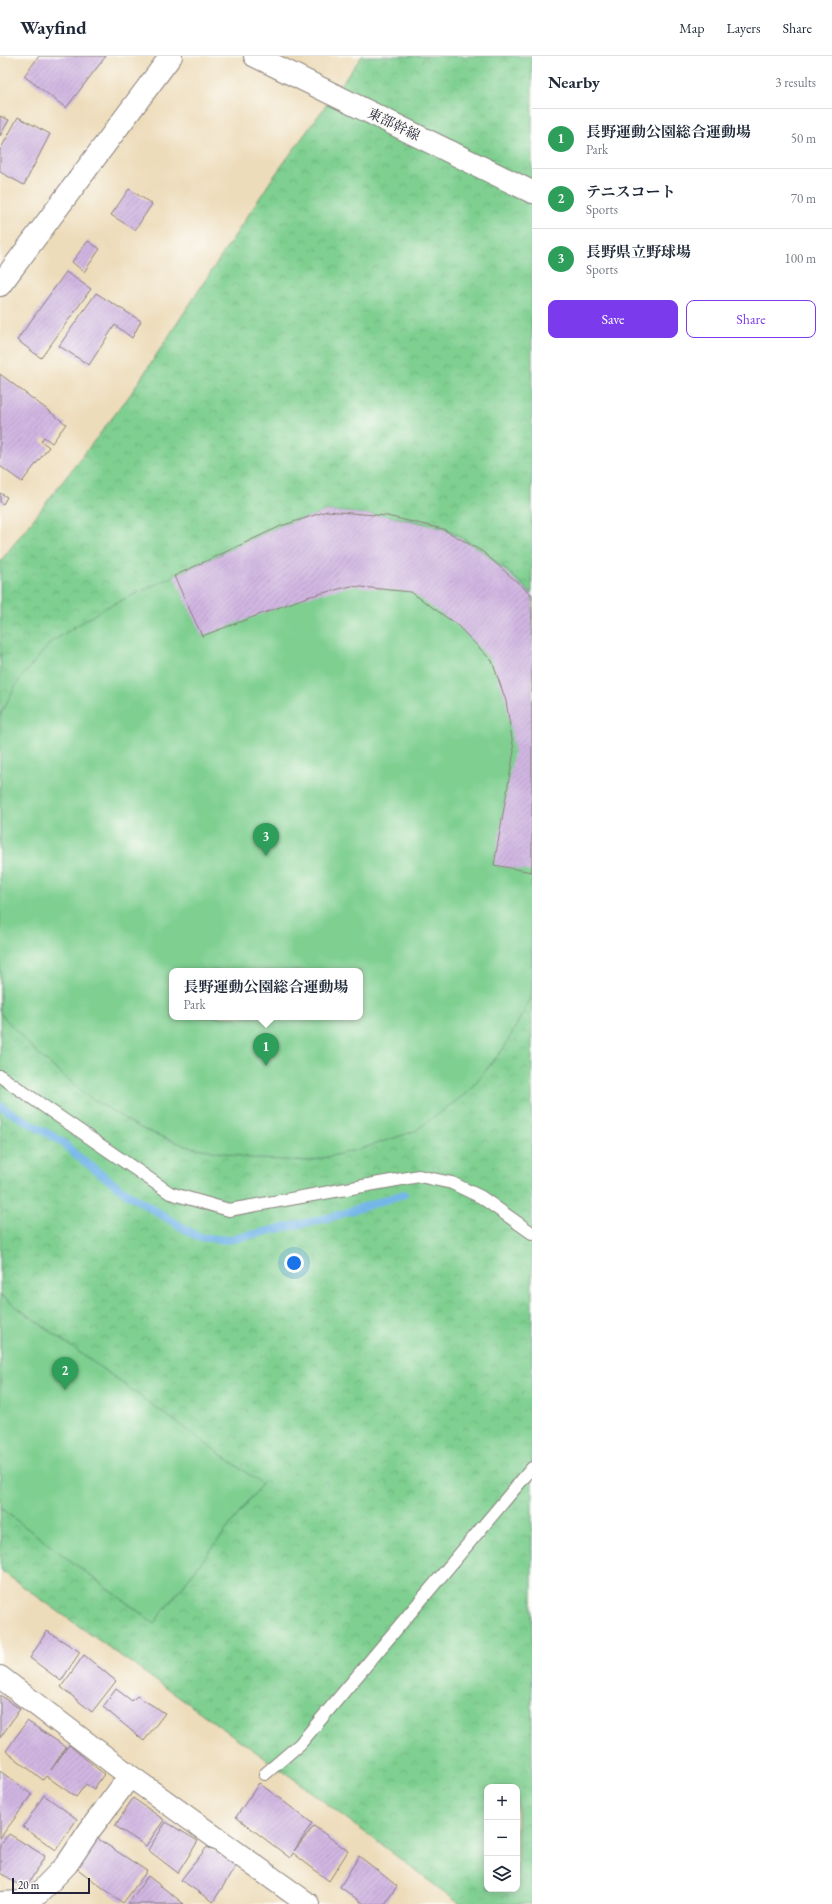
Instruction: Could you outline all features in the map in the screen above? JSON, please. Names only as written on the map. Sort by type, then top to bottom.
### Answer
[{"type":"street","points":[[0,285],[171,56]]},
{"type":"street","name":"東部幹線","points":[[255,56],[532,192]]},
{"type":"street","points":[[0,1677],[130,1776],[308,1904]]},
{"type":"street","points":[[0,1903],[20,1902],[39,1893],[67,1864],[89,1831],[130,1776]]},
{"type":"lane","points":[[0,1076],[170,1193],[229,1210],[419,1176],[452,1183],[481,1197],[532,1233]]},
{"type":"lane","points":[[265,1774],[300,1744],[532,1468]]},
{"type":"green space","points":[[362,56],[532,56],[532,1904],[460,1904],[294,1779],[0,1570],[0,562],[130,395],[272,179]]},
{"type":"green space","points":[[327,511],[384,516],[428,524],[452,532],[477,547],[490,557],[514,577],[532,595],[532,996],[504,1048],[468,1092],[415,1131],[361,1149],[310,1161],[257,1159],[186,1146],[140,1128],[89,1097],[39,1055],[0,1013],[0,716],[17,683],[51,642],[105,608],[281,526]]},
{"type":"green space","points":[[0,1295],[262,1484],[154,1623],[0,1508]]},
{"type":"building","points":[[39,56],[106,56],[66,108],[24,76]]},
{"type":"building","points":[[0,116],[9,120],[0,136]]},
{"type":"building","points":[[18,117],[50,134],[24,185],[0,172],[0,150]]},
{"type":"building","points":[[129,189],[152,204],[135,230],[111,215]]},
{"type":"building","points":[[88,241],[100,249],[84,272],[72,262]]},
{"type":"building","points":[[66,272],[91,289],[41,358],[17,340]]},
{"type":"building","points":[[96,293],[141,321],[132,338],[115,325],[89,365],[59,346]]},
{"type":"building","points":[[0,374],[66,424],[52,443],[44,437],[41,441],[49,447],[22,482],[0,466]]},
{"type":"building","points":[[0,493],[7,497],[3,504],[0,502]]},
{"type":"building","points":[[327,511],[387,516],[443,529],[483,552],[532,595],[532,872],[494,865],[514,751],[506,701],[492,661],[457,625],[411,592],[351,586],[307,597],[202,636],[174,576],[281,526]]},
{"type":"building","points":[[47,1631],[80,1652],[61,1681],[30,1658]]},
{"type":"building","points":[[84,1655],[116,1681],[92,1712],[61,1687]]},
{"type":"building","points":[[116,1689],[132,1701],[137,1696],[165,1713],[144,1741],[103,1707]]},
{"type":"building","points":[[0,1695],[20,1709],[0,1738]]},
{"type":"building","points":[[27,1721],[66,1747],[51,1770],[69,1745],[104,1774],[94,1789],[86,1784],[76,1797],[46,1776],[43,1780],[6,1751]]},
{"type":"building","points":[[0,1771],[32,1795],[0,1838]]},
{"type":"building","points":[[259,1783],[312,1823],[294,1851],[314,1826],[348,1851],[329,1881],[293,1853],[290,1858],[236,1817]]},
{"type":"building","points":[[44,1795],[77,1819],[56,1850],[23,1827]]},
{"type":"building","points":[[133,1798],[164,1820],[146,1846],[115,1826]]},
{"type":"building","points":[[166,1822],[198,1841],[178,1873],[148,1850]]},
{"type":"building","points":[[9,1834],[45,1856],[25,1889],[0,1873],[0,1845]]},
{"type":"building","points":[[95,1837],[147,1871],[123,1903],[75,1867]]},
{"type":"building","points":[[207,1847],[238,1863],[213,1902],[181,1880]]},
{"type":"building","points":[[359,1856],[397,1886],[385,1904],[364,1904],[340,1887]]},
{"type":"building","points":[[148,1876],[184,1904],[128,1904]]},
{"type":"waterway","points":[[0,1106],[61,1141],[76,1155],[125,1192],[198,1237],[228,1240],[332,1217],[404,1194]]},
{"type":"place","name":"長野県立野球場","points":[[266,856]]},
{"type":"place","name":"長野運動公園総合運動場","points":[[266,1066]]},
{"type":"place","name":"テニスコート","points":[[65,1390]]}]
